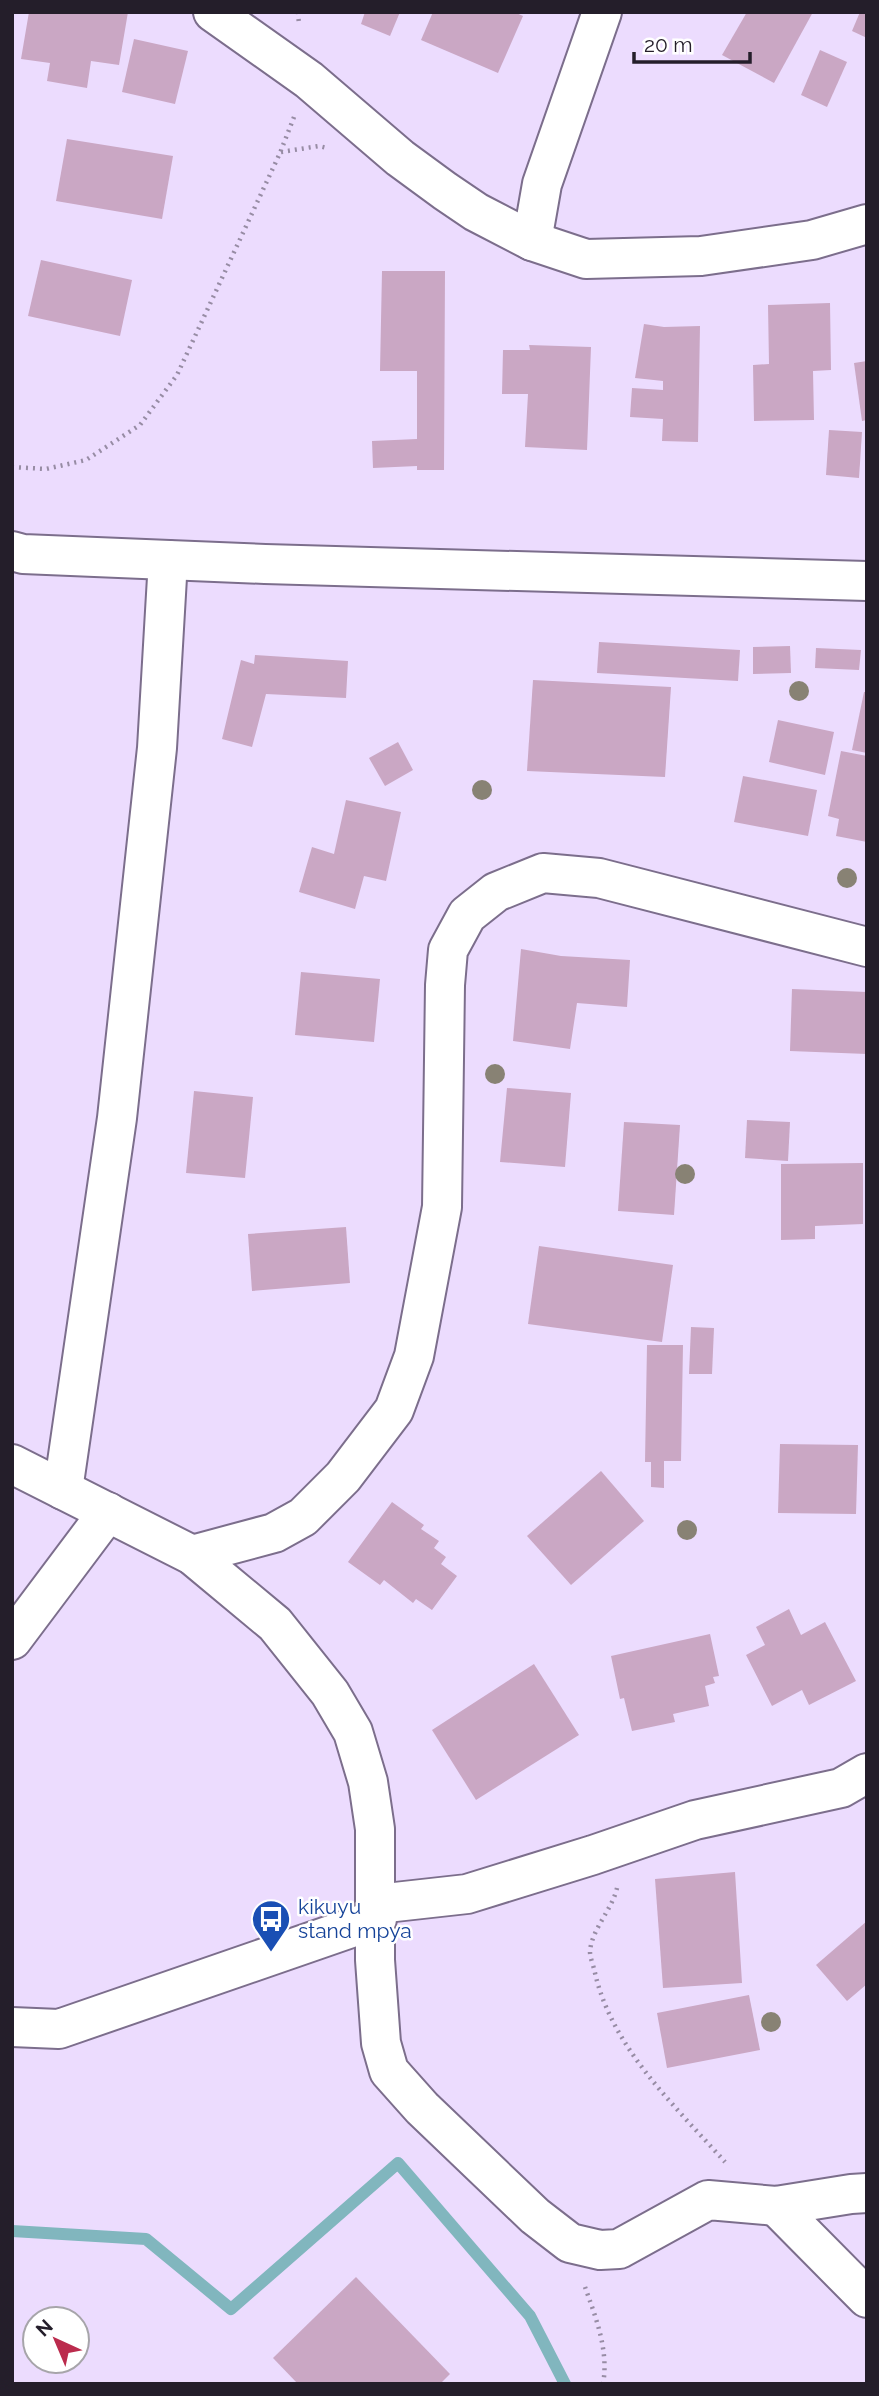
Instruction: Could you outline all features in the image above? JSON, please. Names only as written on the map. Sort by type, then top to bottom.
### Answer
[{"type":"street","points":[[213,12],[309,80],[400,158],[445,191],[477,212],[532,241],[586,259],[701,256],[812,240],[867,224]]},
{"type":"street","points":[[532,241],[542,184],[602,12]]},
{"type":"street","points":[[12,551],[23,554],[168,560],[867,581]]},
{"type":"street","points":[[63,1490],[118,1104],[157,748],[168,560]]},
{"type":"street","points":[[192,1555],[274,1533],[303,1517],[343,1478],[394,1410],[414,1356],[442,1207],[448,950],[467,915],[496,892],[543,873],[599,878],[867,947]]},
{"type":"street","points":[[12,1464],[192,1555],[275,1624],[330,1693],[353,1732],[368,1782],[375,1829],[375,1960],[381,2043],[389,2071],[422,2108],[516,2198],[570,2243],[600,2250],[619,2249],[708,2200],[776,2206],[867,2193]]},
{"type":"street","points":[[12,1640],[108,1513]]},
{"type":"street","points":[[12,2026],[58,2029],[377,1912],[467,1894],[695,1820],[841,1788],[867,1773]]},
{"type":"street","points":[[776,2206],[867,2298]]},
{"type":"path","points":[[12,467],[46,469],[86,460],[140,425],[177,375],[280,153],[309,80]]},
{"type":"path","points":[[626,1844],[614,1902],[600,1922],[590,1952],[598,1988],[615,2027],[641,2064],[729,2166]]},
{"type":"path","points":[[570,2243],[603,2346],[606,2367],[603,2384]]},
{"type":"building","points":[[29,12],[128,12],[119,65],[91,61],[87,88],[47,81],[50,63],[21,59]]},
{"type":"building","points":[[365,12],[400,12],[390,36],[361,24]]},
{"type":"building","points":[[433,12],[514,12],[523,16],[498,73],[421,40]]},
{"type":"building","points":[[747,12],[813,12],[774,83],[722,55]]},
{"type":"building","points":[[860,12],[867,12],[867,38],[852,31]]},
{"type":"building","points":[[134,39],[188,51],[175,104],[122,92]]},
{"type":"building","points":[[820,50],[847,62],[827,107],[801,95]]},
{"type":"building","points":[[67,139],[173,156],[162,219],[56,201]]},
{"type":"building","points":[[41,260],[132,280],[120,336],[28,316]]},
{"type":"building","points":[[382,271],[445,271],[444,470],[417,470],[417,466],[373,468],[372,441],[417,439],[417,371],[380,371]]},
{"type":"building","points":[[830,303],[831,370],[813,371],[814,420],[754,421],[753,365],[769,364],[768,305]]},
{"type":"building","points":[[644,324],[664,327],[700,326],[698,442],[662,441],[663,419],[630,417],[632,388],[663,390],[663,381],[635,378]]},
{"type":"building","points":[[529,345],[591,347],[587,450],[525,447],[528,394],[502,394],[503,350],[530,350]]},
{"type":"building","points":[[867,361],[867,420],[862,421],[854,363]]},
{"type":"building","points":[[829,430],[862,432],[859,478],[826,475]]},
{"type":"building","points":[[599,642],[740,650],[738,681],[597,673]]},
{"type":"building","points":[[790,646],[791,673],[753,674],[753,647]]},
{"type":"building","points":[[816,648],[861,650],[859,670],[815,668]]},
{"type":"building","points":[[255,655],[348,661],[346,698],[266,694],[252,747],[222,739],[241,660],[254,664]]},
{"type":"building","points":[[533,680],[671,687],[665,777],[527,771]]},
{"type":"building","points":[[864,692],[867,692],[867,753],[852,750]]},
{"type":"building","points":[[778,720],[834,732],[825,775],[769,762]]},
{"type":"building","points":[[398,742],[413,770],[385,786],[369,758]]},
{"type":"building","points":[[841,751],[867,756],[867,842],[836,836],[839,819],[828,816]]},
{"type":"building","points":[[743,776],[817,790],[808,836],[734,822]]},
{"type":"building","points":[[346,800],[401,812],[386,881],[364,876],[355,909],[299,892],[312,847],[334,854]]},
{"type":"building","points":[[521,949],[561,956],[630,960],[627,1007],[577,1003],[570,1049],[513,1041]]},
{"type":"building","points":[[301,972],[380,979],[374,1042],[295,1035]]},
{"type":"building","points":[[792,989],[867,992],[867,1054],[790,1051]]},
{"type":"building","points":[[507,1088],[571,1093],[565,1167],[500,1162]]},
{"type":"building","points":[[194,1091],[253,1097],[245,1178],[186,1173]]},
{"type":"building","points":[[747,1120],[790,1122],[788,1161],[745,1158]]},
{"type":"building","points":[[624,1122],[680,1125],[674,1215],[618,1211]]},
{"type":"building","points":[[863,1163],[863,1224],[815,1226],[815,1239],[781,1240],[781,1164]]},
{"type":"building","points":[[346,1227],[350,1283],[252,1291],[248,1234]]},
{"type":"building","points":[[539,1246],[673,1265],[662,1342],[528,1324]]},
{"type":"building","points":[[691,1327],[714,1328],[712,1374],[689,1374]]},
{"type":"building","points":[[647,1345],[683,1345],[681,1461],[664,1461],[664,1488],[651,1487],[651,1462],[645,1462]]},
{"type":"building","points":[[780,1444],[858,1445],[856,1514],[778,1513]]},
{"type":"building","points":[[601,1471],[644,1521],[571,1585],[527,1536]]},
{"type":"building","points":[[392,1502],[424,1525],[421,1529],[439,1541],[434,1548],[446,1557],[441,1564],[457,1576],[432,1610],[416,1599],[413,1603],[384,1580],[380,1585],[348,1562]]},
{"type":"building","points":[[789,1609],[801,1635],[825,1622],[856,1681],[809,1705],[802,1690],[772,1706],[746,1655],[765,1645],[756,1627]]},
{"type":"building","points":[[710,1634],[719,1676],[713,1677],[715,1683],[705,1686],[709,1706],[673,1714],[675,1722],[632,1731],[624,1698],[620,1699],[611,1656]]},
{"type":"building","points":[[534,1664],[579,1735],[476,1800],[432,1730]]},
{"type":"building","points":[[735,1872],[742,1983],[663,1988],[655,1879]]},
{"type":"building","points":[[867,1921],[867,1984],[847,2001],[816,1965]]},
{"type":"building","points":[[749,1995],[760,2050],[667,2068],[657,2013]]},
{"type":"building","points":[[356,2277],[450,2374],[440,2384],[298,2384],[273,2358]]},
{"type":"waterway","points":[[12,2231],[146,2239],[231,2309],[398,2163],[530,2316],[565,2384]]},
{"type":"place","name":"kikuyu stand mpya","points":[[271,1953]]}]
